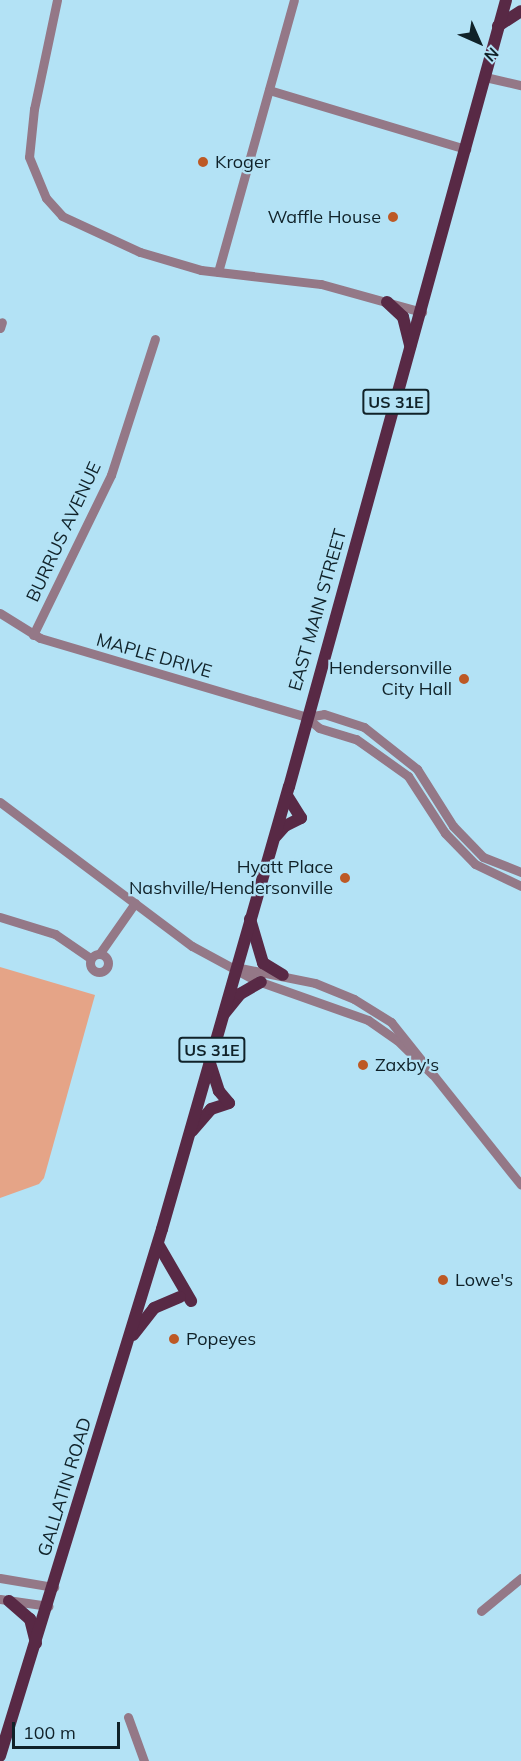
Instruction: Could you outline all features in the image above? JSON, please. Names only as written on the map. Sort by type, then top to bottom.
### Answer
[{"type":"main road","name":"EAST MAIN STREET","points":[[162,1229],[422,312],[506,0]]},
{"type":"main road","points":[[498,26],[521,11]]},
{"type":"main road","points":[[387,302],[403,317],[411,351]]},
{"type":"main road","points":[[273,841],[285,826],[301,818],[286,796]]},
{"type":"main road","points":[[250,917],[262,963],[283,975]]},
{"type":"main road","points":[[221,1018],[240,994],[261,982]]},
{"type":"main road","points":[[189,1134],[211,1109],[229,1103],[219,1090],[209,1060]]},
{"type":"main road","name":"GALLATIN ROAD","points":[[0,1756],[54,1587],[162,1229]]},
{"type":"main road","points":[[129,1340],[154,1308],[185,1299],[158,1244]]},
{"type":"main road","points":[[4,1600],[30,1619],[36,1643]]},
{"type":"street","points":[[57,0],[29,139],[34,177],[46,198],[62,216],[81,228],[140,252],[218,272],[321,284],[422,312]]},
{"type":"street","points":[[218,272],[294,0]]},
{"type":"street","points":[[485,77],[521,85]]},
{"type":"street","points":[[269,90],[466,149]]},
{"type":"street","name":"BURRUS AVENUE","points":[[33,635],[111,475],[155,339]]},
{"type":"street","name":"MAPLE DRIVE","points":[[0,613],[33,635],[306,717]]},
{"type":"street","points":[[306,717],[324,714],[364,727],[417,769],[453,826],[483,857],[521,872]]},
{"type":"street","points":[[306,717],[319,728],[356,739],[408,776],[445,833],[475,864],[521,886]]},
{"type":"street","points":[[408,776],[417,769]]},
{"type":"street","points":[[0,802],[192,946],[261,982],[368,1020],[397,1040],[432,1074],[521,1185]]},
{"type":"street","points":[[445,833],[453,826]]},
{"type":"street","points":[[90,958],[100,954],[135,903]]},
{"type":"street","points":[[0,917],[55,934],[90,958]]},
{"type":"street","points":[[90,958],[91,969],[102,972],[108,962],[100,954]]},
{"type":"street","points":[[235,967],[283,975],[354,999],[392,1022],[421,1055],[432,1074]]},
{"type":"street","points":[[0,1578],[54,1587]]},
{"type":"street","points":[[481,1611],[520,1582]]},
{"type":"street","points":[[4,1600],[48,1606]]},
{"type":"street","points":[[128,1717],[144,1761]]},
{"type":"shaded area","points":[[0,967],[95,995],[44,1178],[39,1184],[0,1198]]},
{"type":"place","name":"Kroger","points":[[203,162]]},
{"type":"place","name":"Waffle House","points":[[393,217]]},
{"type":"place","name":"Hendersonville City Hall","points":[[464,679]]},
{"type":"place","name":"Hyatt Place Nashville/Hendersonville","points":[[345,878]]},
{"type":"place","name":"Zaxby's","points":[[363,1065]]},
{"type":"place","name":"Lowe's","points":[[443,1280]]},
{"type":"place","name":"Popeyes","points":[[174,1339]]}]
